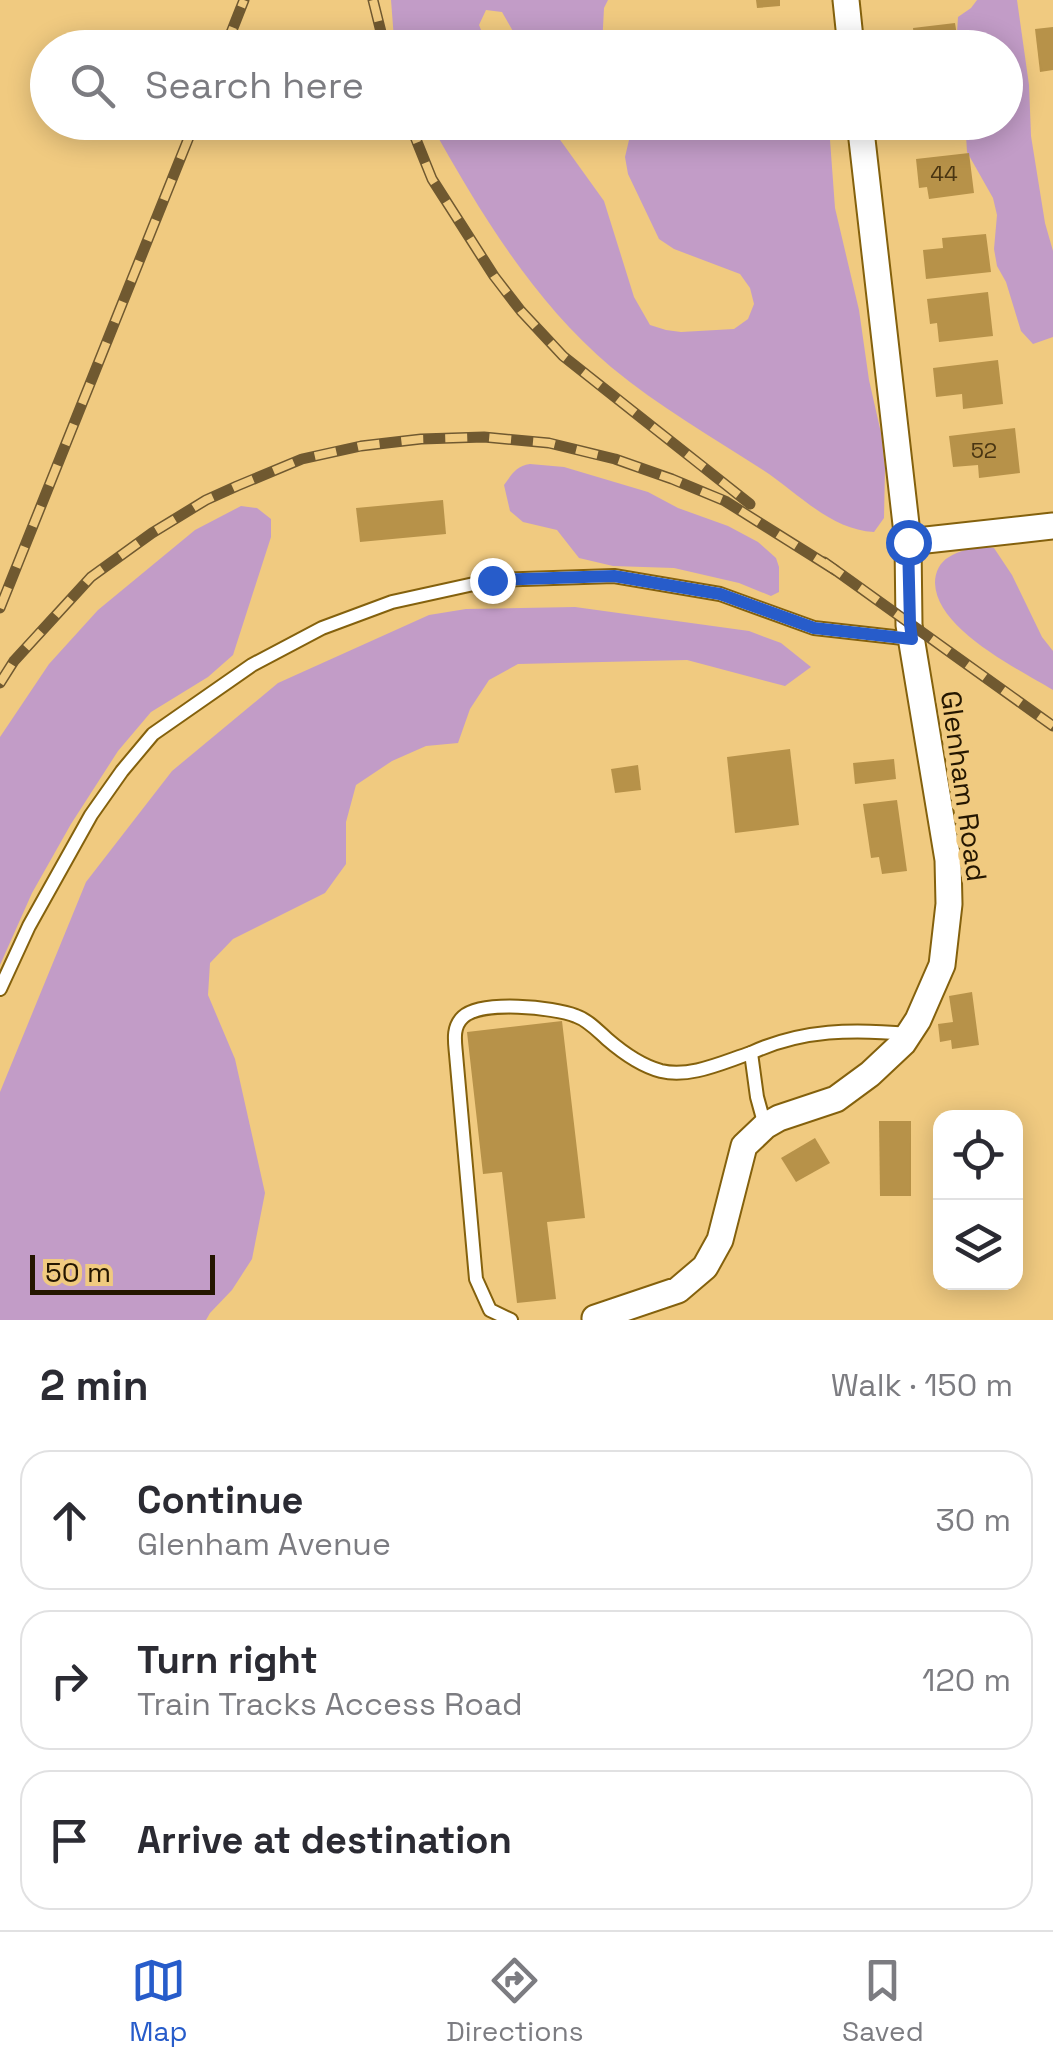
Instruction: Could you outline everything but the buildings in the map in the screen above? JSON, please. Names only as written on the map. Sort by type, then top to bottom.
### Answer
[{"type":"street","points":[[846,0],[849,30]]},
{"type":"street","points":[[862,140],[908,542],[1053,526]]},
{"type":"street","name":"Glenham Road","points":[[765,1126],[836,1099],[870,1074],[903,1043],[918,1020],[942,965],[950,904],[948,860],[911,632],[908,542]]},
{"type":"street","points":[[593,1319],[678,1290],[705,1267],[720,1240],[744,1146],[765,1126]]},
{"type":"lane","points":[[0,989],[29,926],[91,815],[154,734],[252,664],[322,628],[392,602],[492,580],[614,576],[720,594],[814,628],[911,632]]},
{"type":"lane","points":[[511,1320],[490,1310],[476,1279],[456,1054],[455,1028],[463,1017],[482,1008],[535,1008],[578,1016],[611,1043],[660,1070],[696,1071],[770,1044],[820,1032],[908,1034]]},
{"type":"lane","points":[[751,1053],[765,1126]]},
{"type":"shaded area","points":[[391,0],[608,0],[603,30],[512,30],[502,12],[486,10],[479,25],[481,30],[393,30]]},
{"type":"shaded area","points":[[977,0],[1017,0],[1021,30],[957,30],[958,17]]},
{"type":"shaded area","points":[[1023,42],[1031,136],[1053,251],[1053,337],[1033,344],[1021,331],[997,266],[993,198],[967,152],[966,140],[1023,140]]},
{"type":"shaded area","points":[[440,140],[560,140],[604,201],[634,297],[650,325],[681,332],[734,329],[748,319],[754,304],[750,288],[740,274],[674,249],[659,239],[628,174],[625,157],[629,140],[830,140],[835,208],[859,310],[885,468],[884,518],[874,532],[829,518],[611,367],[532,284]]},
{"type":"shaded area","points":[[530,464],[564,467],[648,492],[728,526],[758,542],[776,558],[779,592],[771,596],[739,583],[674,568],[613,566],[579,558],[557,530],[523,522],[510,511],[504,485],[518,469]]},
{"type":"shaded area","points":[[241,506],[257,508],[271,519],[271,537],[233,655],[208,677],[151,712],[118,751],[32,893],[0,965],[0,737],[49,664],[98,610],[195,530]]},
{"type":"shaded area","points":[[979,546],[994,548],[1053,651],[1053,690],[981,646],[949,616],[939,600],[935,583],[941,565],[956,553]]},
{"type":"shaded area","points":[[575,607],[749,631],[781,643],[811,667],[785,686],[687,660],[518,664],[489,680],[470,709],[458,743],[426,746],[392,761],[356,785],[346,822],[346,864],[325,893],[233,939],[210,963],[208,995],[235,1059],[265,1193],[252,1259],[232,1290],[206,1320],[0,1320],[0,1092],[86,882],[172,771],[278,683],[429,615],[466,609]]},
{"type":"railway","points":[[232,30],[244,0]]},
{"type":"railway","points":[[373,0],[380,30]]},
{"type":"railway","points":[[0,608],[188,140]]},
{"type":"railway","points":[[416,140],[432,179],[521,311],[563,356],[750,504]]},
{"type":"railway","points":[[0,683],[14,661],[91,577],[152,533],[237,486],[302,459],[361,446],[484,437],[549,443],[615,459],[725,501],[835,570]]},
{"type":"railway","points":[[824,562],[1053,726]]},
{"type":"route","points":[[492,580],[614,576],[720,594],[814,628],[912,639],[908,542]]}]
